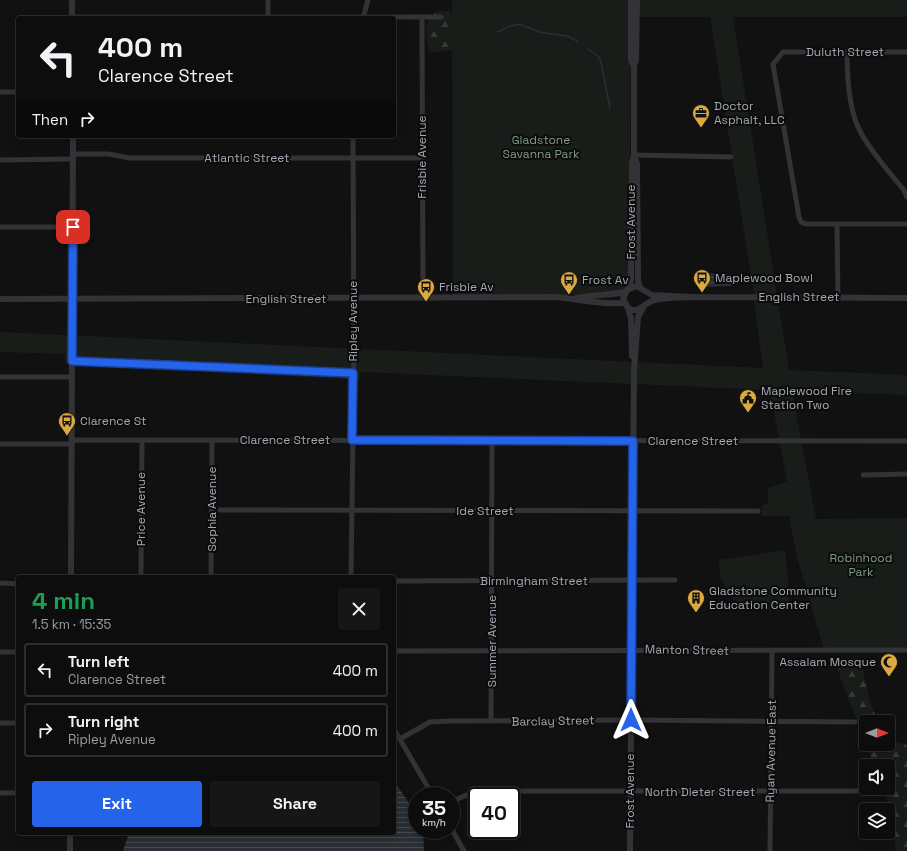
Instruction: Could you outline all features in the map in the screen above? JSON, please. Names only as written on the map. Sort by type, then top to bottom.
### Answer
[{"type":"street","points":[[72,0],[72,16]]},
{"type":"street","points":[[268,0],[268,16]]},
{"type":"street","points":[[364,16],[368,0]]},
{"type":"street","name":"Frost Avenue","points":[[631,0],[631,60],[634,66]]},
{"type":"street","name":"Frost Avenue","points":[[627,290],[631,279],[632,164],[634,155],[634,66],[636,60],[637,0]]},
{"type":"street","points":[[396,17],[441,17]]},
{"type":"street","name":"Frisbie Avenue","points":[[422,17],[423,297]]},
{"type":"street","name":"Duluth Street","points":[[837,224],[806,224],[801,222],[798,217],[773,64],[783,52],[907,52]]},
{"type":"street","points":[[847,52],[848,80],[858,127],[867,142],[904,190],[907,197]]},
{"type":"street","points":[[0,92],[16,92]]},
{"type":"street","points":[[72,575],[73,138]]},
{"type":"street","name":"Ripley Avenue","points":[[351,575],[353,138]]},
{"type":"street","name":"Atlantic Street","points":[[0,160],[108,154],[130,158],[422,158]]},
{"type":"street","points":[[634,155],[731,157]]},
{"type":"street","name":"Frost Avenue","points":[[634,155],[637,164],[638,280],[642,289]]},
{"type":"street","points":[[838,298],[837,224],[907,224]]},
{"type":"street","points":[[0,227],[73,227]]},
{"type":"street","points":[[642,289],[647,298],[644,306],[635,310],[626,306],[623,295],[627,290],[642,289]]},
{"type":"street","name":"English Street","points":[[642,289],[652,295],[691,298]]},
{"type":"street","name":"English Street","points":[[0,299],[353,299],[423,297],[573,298],[584,295],[615,295],[627,290]]},
{"type":"street","name":"English Street","points":[[573,298],[584,302],[626,306]]},
{"type":"street","name":"English Street","points":[[644,306],[654,300],[691,298],[907,298]]},
{"type":"street","name":"Frost Avenue","points":[[626,306],[631,318],[634,371]]},
{"type":"street","name":"Frost Avenue","points":[[630,851],[634,371],[638,317],[644,306]]},
{"type":"street","points":[[72,361],[353,373]]},
{"type":"street","points":[[0,377],[72,377]]},
{"type":"street","name":"Clarence Street","points":[[0,444],[142,440],[907,442]]},
{"type":"street","name":"Price Avenue","points":[[141,575],[142,440]]},
{"type":"street","name":"Sophia Avenue","points":[[211,575],[212,440]]},
{"type":"street","name":"Summer Avenue","points":[[491,721],[492,441]]},
{"type":"street","points":[[863,474],[907,474]]},
{"type":"street","name":"Ide Street","points":[[212,510],[352,512],[758,511]]},
{"type":"street","name":"Birmingham Street","points":[[396,581],[675,580]]},
{"type":"street","points":[[0,583],[16,584]]},
{"type":"street","name":"Manton Street","points":[[396,651],[631,649],[772,651],[907,650]]},
{"type":"street","name":"Ryan Avenue East","points":[[770,851],[772,651]]},
{"type":"street","points":[[0,652],[16,652]]},
{"type":"street","name":"Barclay Street","points":[[400,739],[430,722],[631,720],[855,722]]},
{"type":"street","points":[[0,723],[16,723]]},
{"type":"street","points":[[396,732],[428,787]]},
{"type":"street","name":"North Dieter Street","points":[[460,798],[470,793],[491,791],[859,791]]},
{"type":"street","points":[[0,793],[16,792]]},
{"type":"street","points":[[70,835],[70,851]]},
{"type":"street","points":[[457,839],[464,851]]},
{"type":"green space","name":"Gladstone Savanna Park","points":[[452,0],[631,0],[629,294],[453,296]]},
{"type":"green space","points":[[639,0],[907,0],[907,17],[733,17],[777,295],[754,295],[710,17],[639,17]]},
{"type":"green space","points":[[437,11],[449,11],[456,18],[459,50],[430,52],[426,30],[429,20]]},
{"type":"green space","name":"Robinhood Park","points":[[754,301],[778,301],[789,370],[907,375],[907,395],[792,391],[816,519],[907,518],[907,650],[824,650],[798,561],[789,516],[761,516],[762,505],[768,504],[768,488],[787,482],[770,390],[361,372],[360,380],[65,364],[65,354],[0,352],[0,332],[763,368]]},
{"type":"green space","points":[[785,550],[791,611],[747,610],[733,599],[720,578],[719,560]]},
{"type":"green space","points":[[860,658],[871,705],[876,715],[859,715],[859,726],[834,660]]},
{"type":"green space","points":[[895,741],[907,745],[907,851],[896,851],[894,839],[895,803],[889,803],[885,795],[895,795],[895,759],[871,759],[868,751],[895,751]]},
{"type":"shaded area","points":[[705,273],[732,274],[732,286],[705,287]]},
{"type":"shaded area","points":[[396,784],[408,802],[408,839],[423,839],[424,851],[123,851],[128,835],[396,835]]},
{"type":"waterway","points":[[497,32],[510,26],[520,24],[539,32],[567,36],[577,41]]},
{"type":"waterway","points":[[588,49],[599,57],[601,62],[610,108]]},
{"type":"place","name":"Doctor Asphalt, LLC","points":[[701,128]]},
{"type":"place","name":"Maplewood Bowl","points":[[702,293]]},
{"type":"place","name":"Frost Av","points":[[569,295]]},
{"type":"place","name":"Frisbie Av","points":[[426,302]]},
{"type":"place","name":"Maplewood Fire Station Two","points":[[748,413]]},
{"type":"place","name":"Clarence St","points":[[67,436]]},
{"type":"place","name":"Gladstone Community Education Center","points":[[696,613]]},
{"type":"place","name":"Assalam Mosque","points":[[889,677]]},
{"type":"route","points":[[73,227],[72,361],[353,373],[352,440],[633,441],[631,720]]}]
